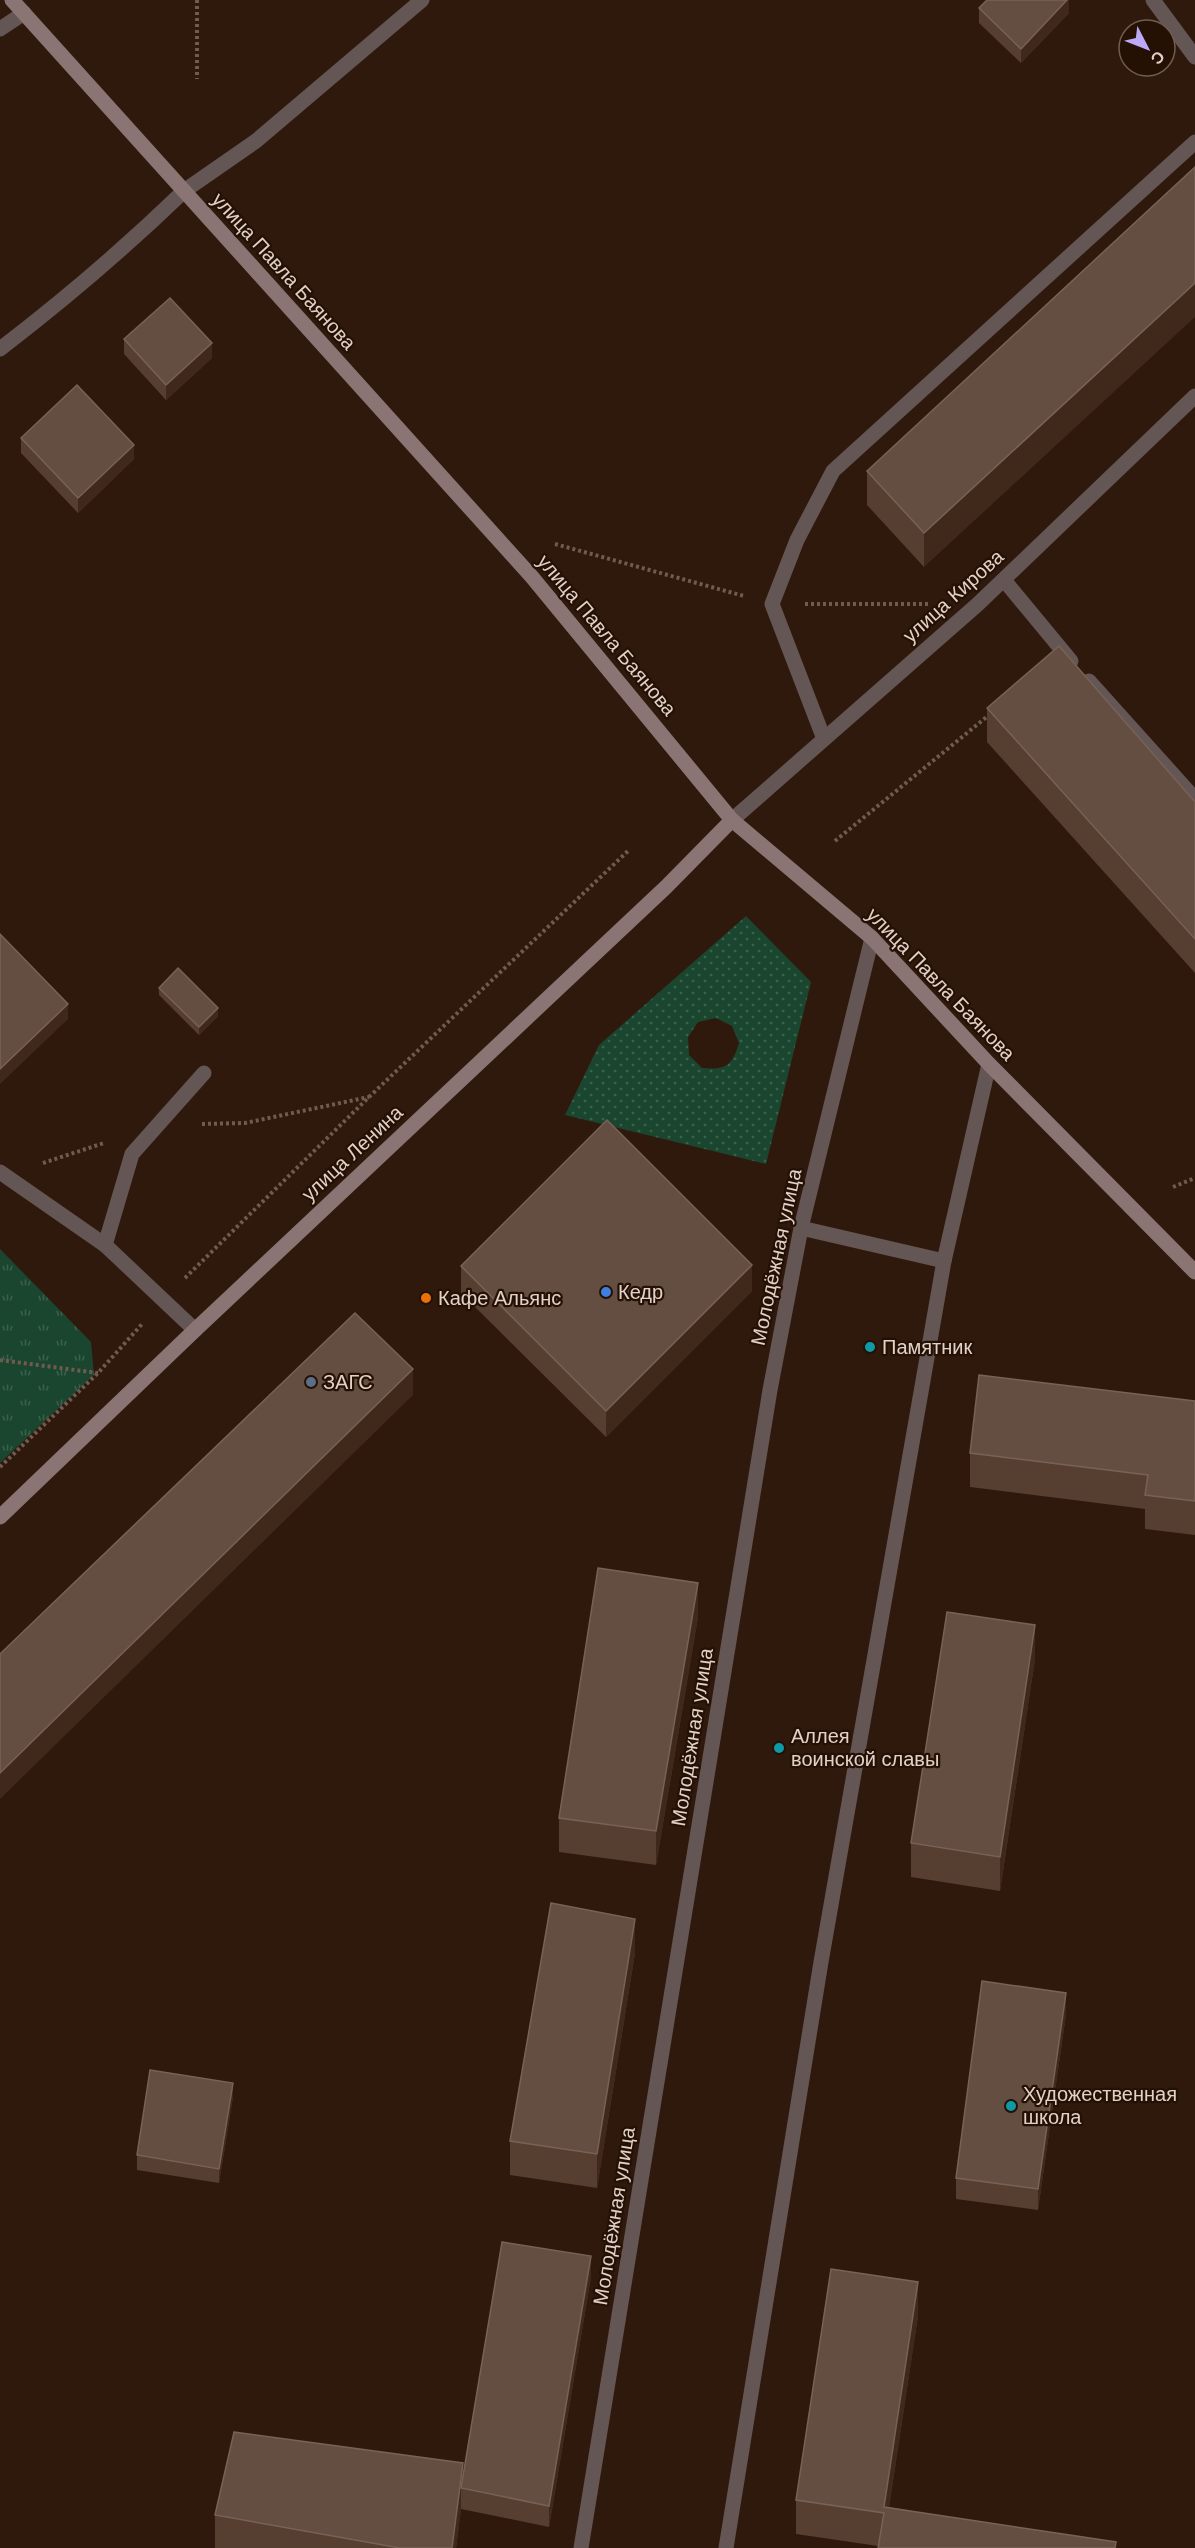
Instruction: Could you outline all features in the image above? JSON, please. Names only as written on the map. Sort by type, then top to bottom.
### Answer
[{"type":"main road","name":"улица Павла Баянова","points":[[12,0],[532,577],[732,820],[872,938],[988,1064],[1195,1272]]},
{"type":"main road","name":"улица Ленина","points":[[0,1517],[648,903],[732,820]]},
{"type":"street","points":[[0,349],[38,320],[184,191],[256,141],[422,0]]},
{"type":"street","points":[[1152,0],[1195,57]]},
{"type":"street","points":[[0,29],[24,13]]},
{"type":"street","points":[[824,739],[771,604],[797,540],[833,471],[1195,142]]},
{"type":"street","name":"улица Кирова","points":[[732,820],[1004,580],[1195,396]]},
{"type":"street","points":[[1004,580],[1064,653],[1195,799]]},
{"type":"street","name":"Молодёжная улица","points":[[581,2548],[770,1390],[801,1228],[872,938]]},
{"type":"street","points":[[726,2548],[820,1962],[944,1261],[988,1064]]},
{"type":"street","points":[[105,1245],[132,1154],[204,1073]]},
{"type":"street","points":[[0,1172],[105,1245],[195,1330]]},
{"type":"street","points":[[801,1228],[944,1261]]},
{"type":"path","points":[[197,0],[197,79]]},
{"type":"path","points":[[835,841],[995,710]]},
{"type":"path","points":[[0,1467],[98,1374],[164,1299],[369,1097],[629,850]]},
{"type":"path","points":[[1173,1187],[1195,1178]]},
{"type":"path","points":[[0,1360],[98,1374]]},
{"type":"green space","points":[[746,916],[811,982],[766,1164],[565,1115],[599,1045]],"holes":[[[716,1018],[732,1026],[739,1043],[734,1057],[727,1065],[702,1068],[689,1055],[688,1037],[698,1022]]]},
{"type":"green space","points":[[0,1249],[91,1342],[94,1375],[0,1463]]},
{"type":"building","points":[[987,0],[1067,0],[1021,49],[979,8]]},
{"type":"building","points":[[1195,167],[1195,283],[924,533],[867,471]]},
{"type":"building","points":[[170,298],[212,343],[166,385],[124,339]]},
{"type":"building","points":[[77,385],[134,445],[78,498],[21,438]]},
{"type":"building","points":[[1059,646],[1195,802],[1195,939],[987,708]]},
{"type":"building","points":[[0,934],[68,1004],[0,1069]]},
{"type":"building","points":[[178,968],[218,1008],[199,1027],[159,988]]},
{"type":"building","name":"Кедр","points":[[607,1120],[752,1265],[606,1411],[461,1266]]},
{"type":"building","points":[[355,1313],[413,1369],[0,1773],[0,1654]]},
{"type":"building","points":[[979,1375],[1195,1401],[1195,1501],[1145,1495],[1148,1475],[970,1453]]},
{"type":"building","points":[[598,1568],[698,1583],[656,1831],[559,1818]]},
{"type":"building","points":[[947,1612],[1035,1625],[1000,1857],[911,1843]]},
{"type":"building","points":[[551,1903],[635,1919],[597,2154],[510,2141]]},
{"type":"building","name":"Художественная школа","points":[[982,1981],[1066,1993],[1038,2189],[956,2178]]},
{"type":"building","points":[[150,2070],[233,2083],[219,2169],[137,2155]]},
{"type":"building","points":[[502,2242],[591,2256],[549,2506],[461,2488]]},
{"type":"building","points":[[831,2269],[918,2282],[884,2507],[1116,2542],[1115,2548],[878,2548],[884,2513],[796,2500]]},
{"type":"building","points":[[234,2432],[463,2463],[452,2548],[400,2548],[215,2515]]},
{"type":"place","name":"Кедр","points":[[606,1292]]},
{"type":"place","name":"Кафе Альянс","points":[[426,1298]]},
{"type":"place","name":"Памятник","points":[[870,1347]]},
{"type":"place","name":"ЗАГС","points":[[311,1382]]},
{"type":"place","name":"Аллея воинской славы","points":[[779,1748]]},
{"type":"place","name":"Художественная школа","points":[[1011,2106]]}]
